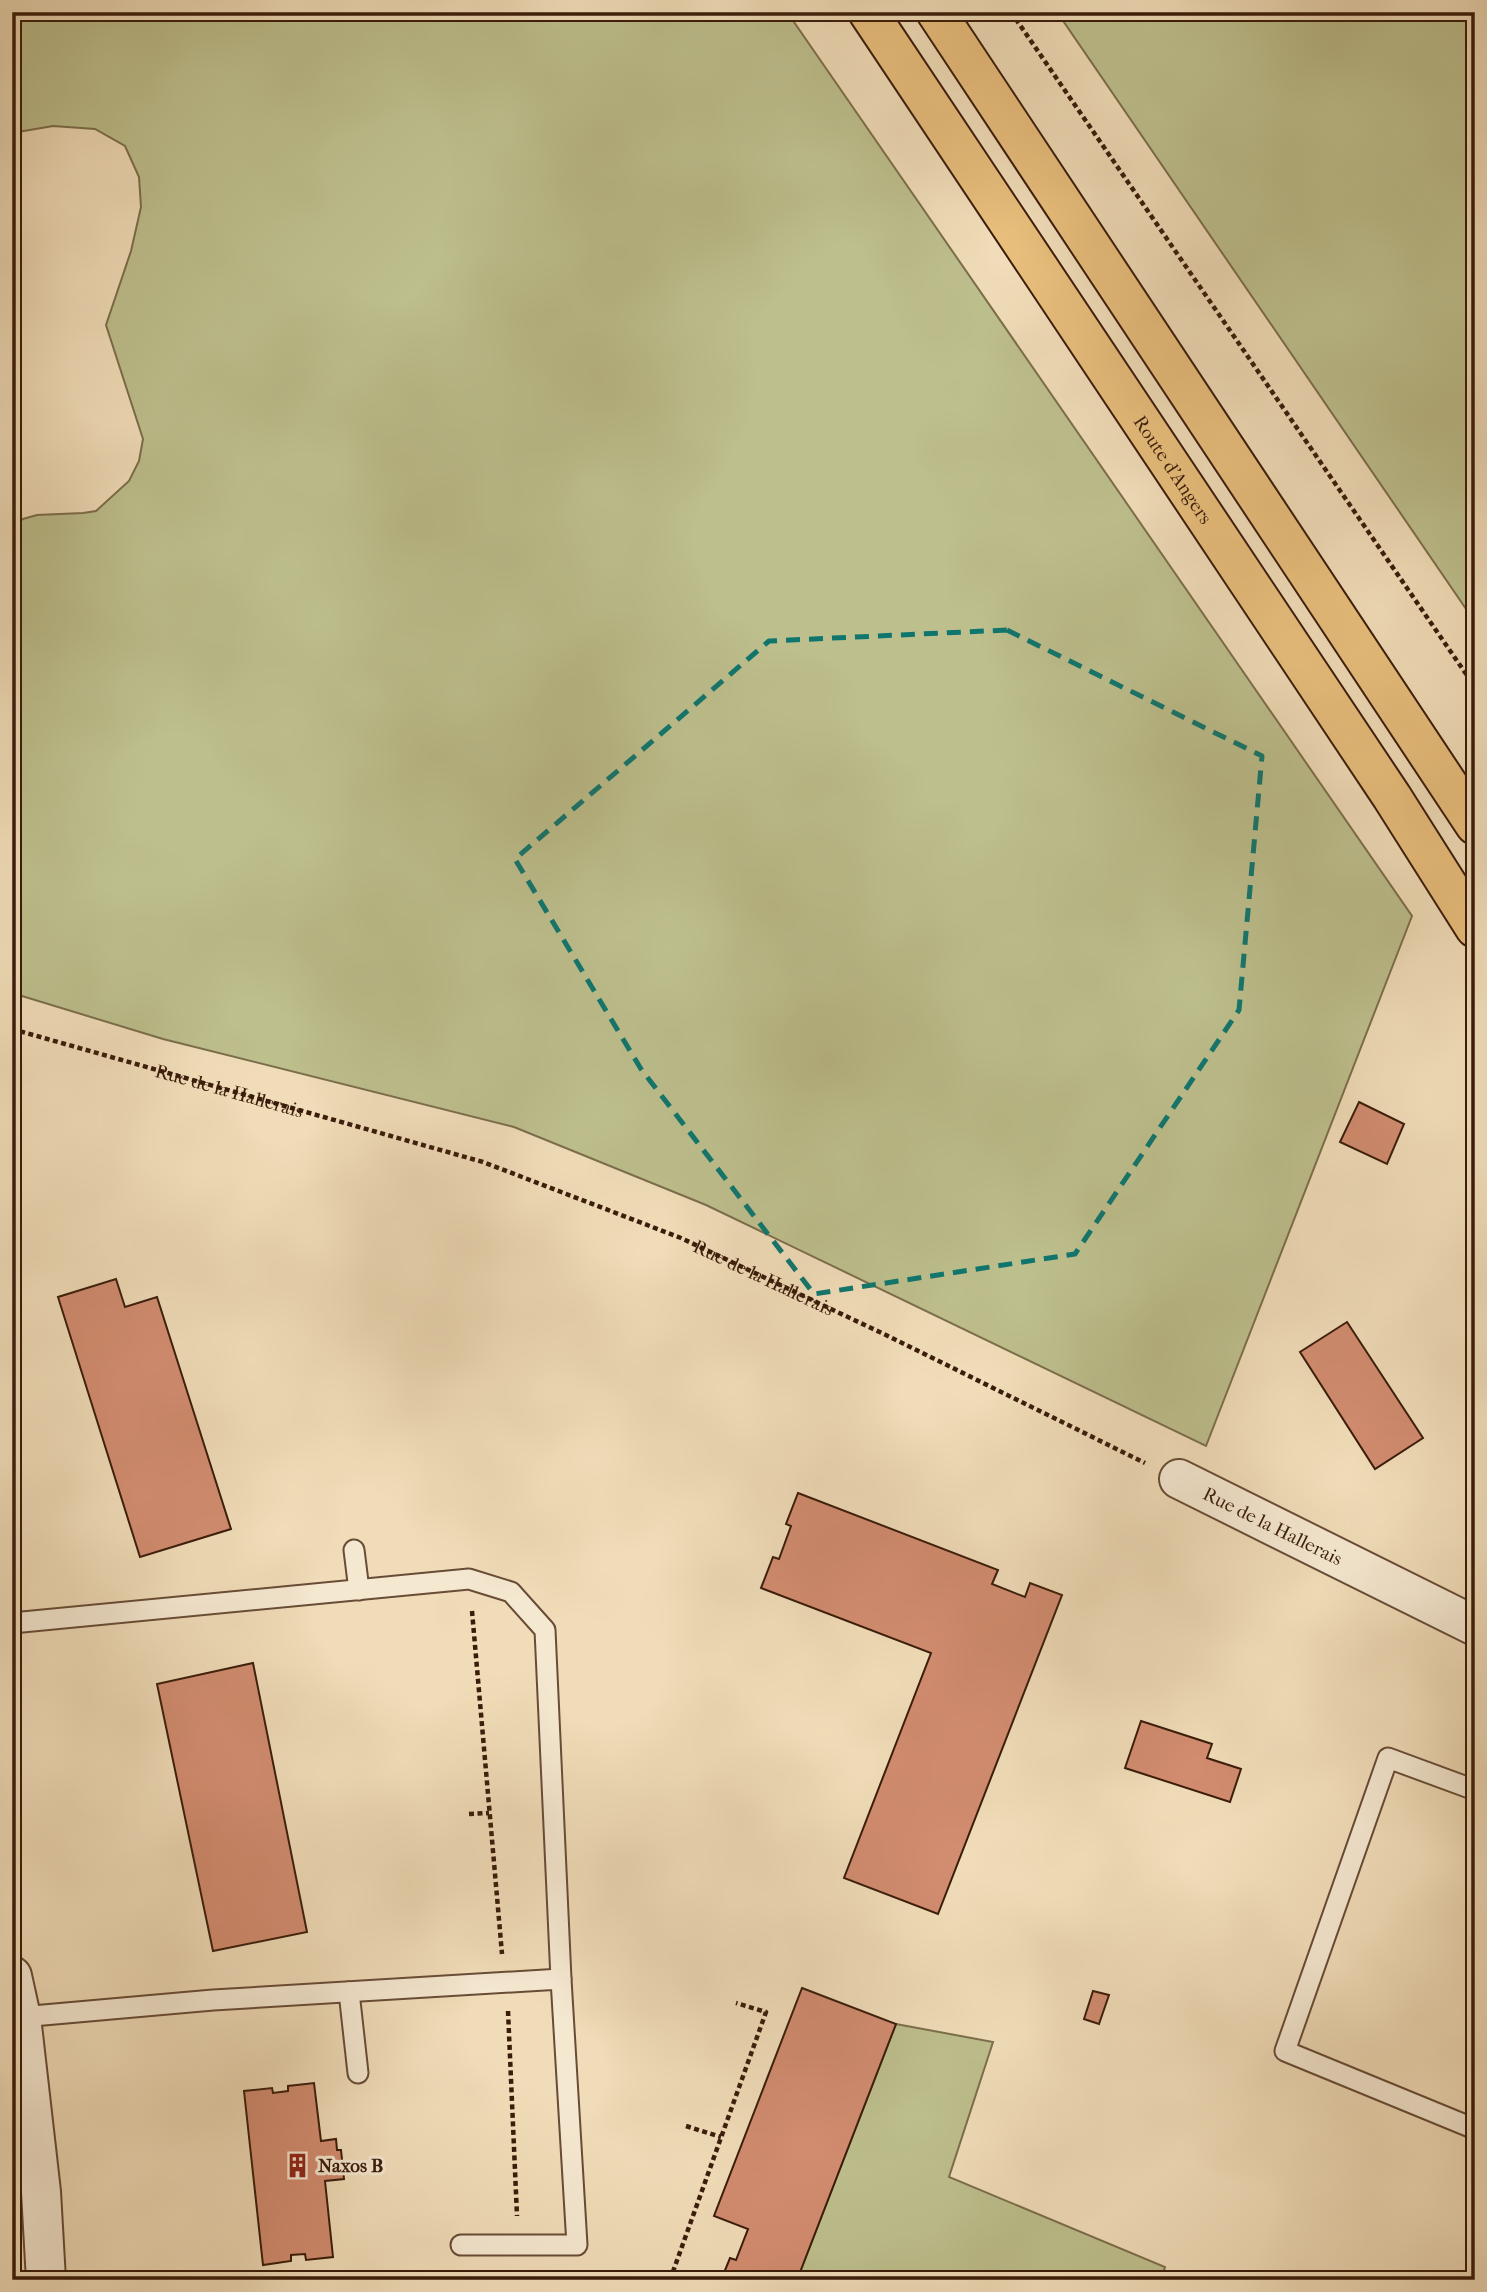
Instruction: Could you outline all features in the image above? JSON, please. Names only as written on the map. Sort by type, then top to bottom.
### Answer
[{"type":"highway","name":"Route d'Angers","points":[[868,12],[1392,797],[1475,928]]},
{"type":"highway","points":[[936,12],[1475,825]]},
{"type":"street","name":"Rue de la Hallerais","points":[[1179,1479],[1475,1626]]},
{"type":"street","points":[[12,1976],[41,2192],[46,2280]]},
{"type":"lane","points":[[354,1550],[359,1590]]},
{"type":"lane","points":[[12,1623],[469,1579],[511,1592],[545,1630],[561,1979],[577,2245],[461,2245]]},
{"type":"lane","points":[[1475,1790],[1388,1758],[1285,2051],[1475,2129]]},
{"type":"lane","points":[[17,2018],[213,2000],[561,1979]]},
{"type":"lane","points":[[349,1992],[358,2073]]},
{"type":"path","points":[[1011,12],[1475,687]]},
{"type":"path","name":"Rue de la Hallerais","points":[[12,1029],[482,1162],[681,1238],[1179,1479]]},
{"type":"path","points":[[469,1579],[508,2008],[518,2245]]},
{"type":"path","points":[[469,1814],[489,1813]]},
{"type":"path","points":[[670,2280],[766,2012],[736,2003]]},
{"type":"path","points":[[686,2126],[721,2137]]},
{"type":"highlighted area","points":[[1007,630],[1262,756],[1239,1010],[1075,1254],[814,1294],[641,1069],[515,859],[769,641]]},
{"type":"green space","points":[[12,12],[787,12],[1412,916],[1206,1446],[706,1205],[514,1127],[163,1039],[12,993],[12,527],[23,519],[37,515],[96,511],[129,481],[139,461],[143,439],[106,325],[131,251],[141,207],[139,177],[125,146],[95,129],[53,126],[12,133]]},
{"type":"green space","points":[[1057,12],[1475,12],[1475,622]]},
{"type":"green space","points":[[896,2024],[993,2042],[949,2177],[1165,2267],[1161,2280],[797,2280]]},
{"type":"building","points":[[1359,1102],[1404,1124],[1387,1164],[1340,1142]]},
{"type":"building","points":[[116,1279],[125,1307],[157,1297],[231,1529],[140,1557],[58,1297]]},
{"type":"building","points":[[1347,1322],[1423,1438],[1375,1469],[1300,1352]]},
{"type":"building","points":[[798,1493],[998,1570],[992,1584],[1025,1597],[1030,1583],[1062,1595],[938,1914],[844,1878],[931,1653],[761,1588],[773,1557],[779,1559],[791,1526],[786,1524]]},
{"type":"building","points":[[253,1663],[307,1932],[213,1951],[157,1684]]},
{"type":"building","points":[[1141,1721],[1212,1744],[1207,1758],[1241,1769],[1230,1802],[1125,1768]]},
{"type":"building","points":[[802,1988],[896,2024],[797,2280],[721,2280],[730,2258],[736,2260],[748,2229],[714,2216]]},
{"type":"building","points":[[1093,1991],[1109,1995],[1099,2024],[1084,2019]]},
{"type":"building","name":"Naxos B","points":[[314,2083],[321,2141],[336,2139],[337,2150],[341,2150],[344,2179],[325,2181],[333,2257],[306,2260],[305,2254],[291,2255],[291,2261],[263,2265],[244,2091],[272,2088],[273,2093],[288,2091],[288,2086]]},
{"type":"place","name":"Naxos B","points":[[298,2165]]}]
